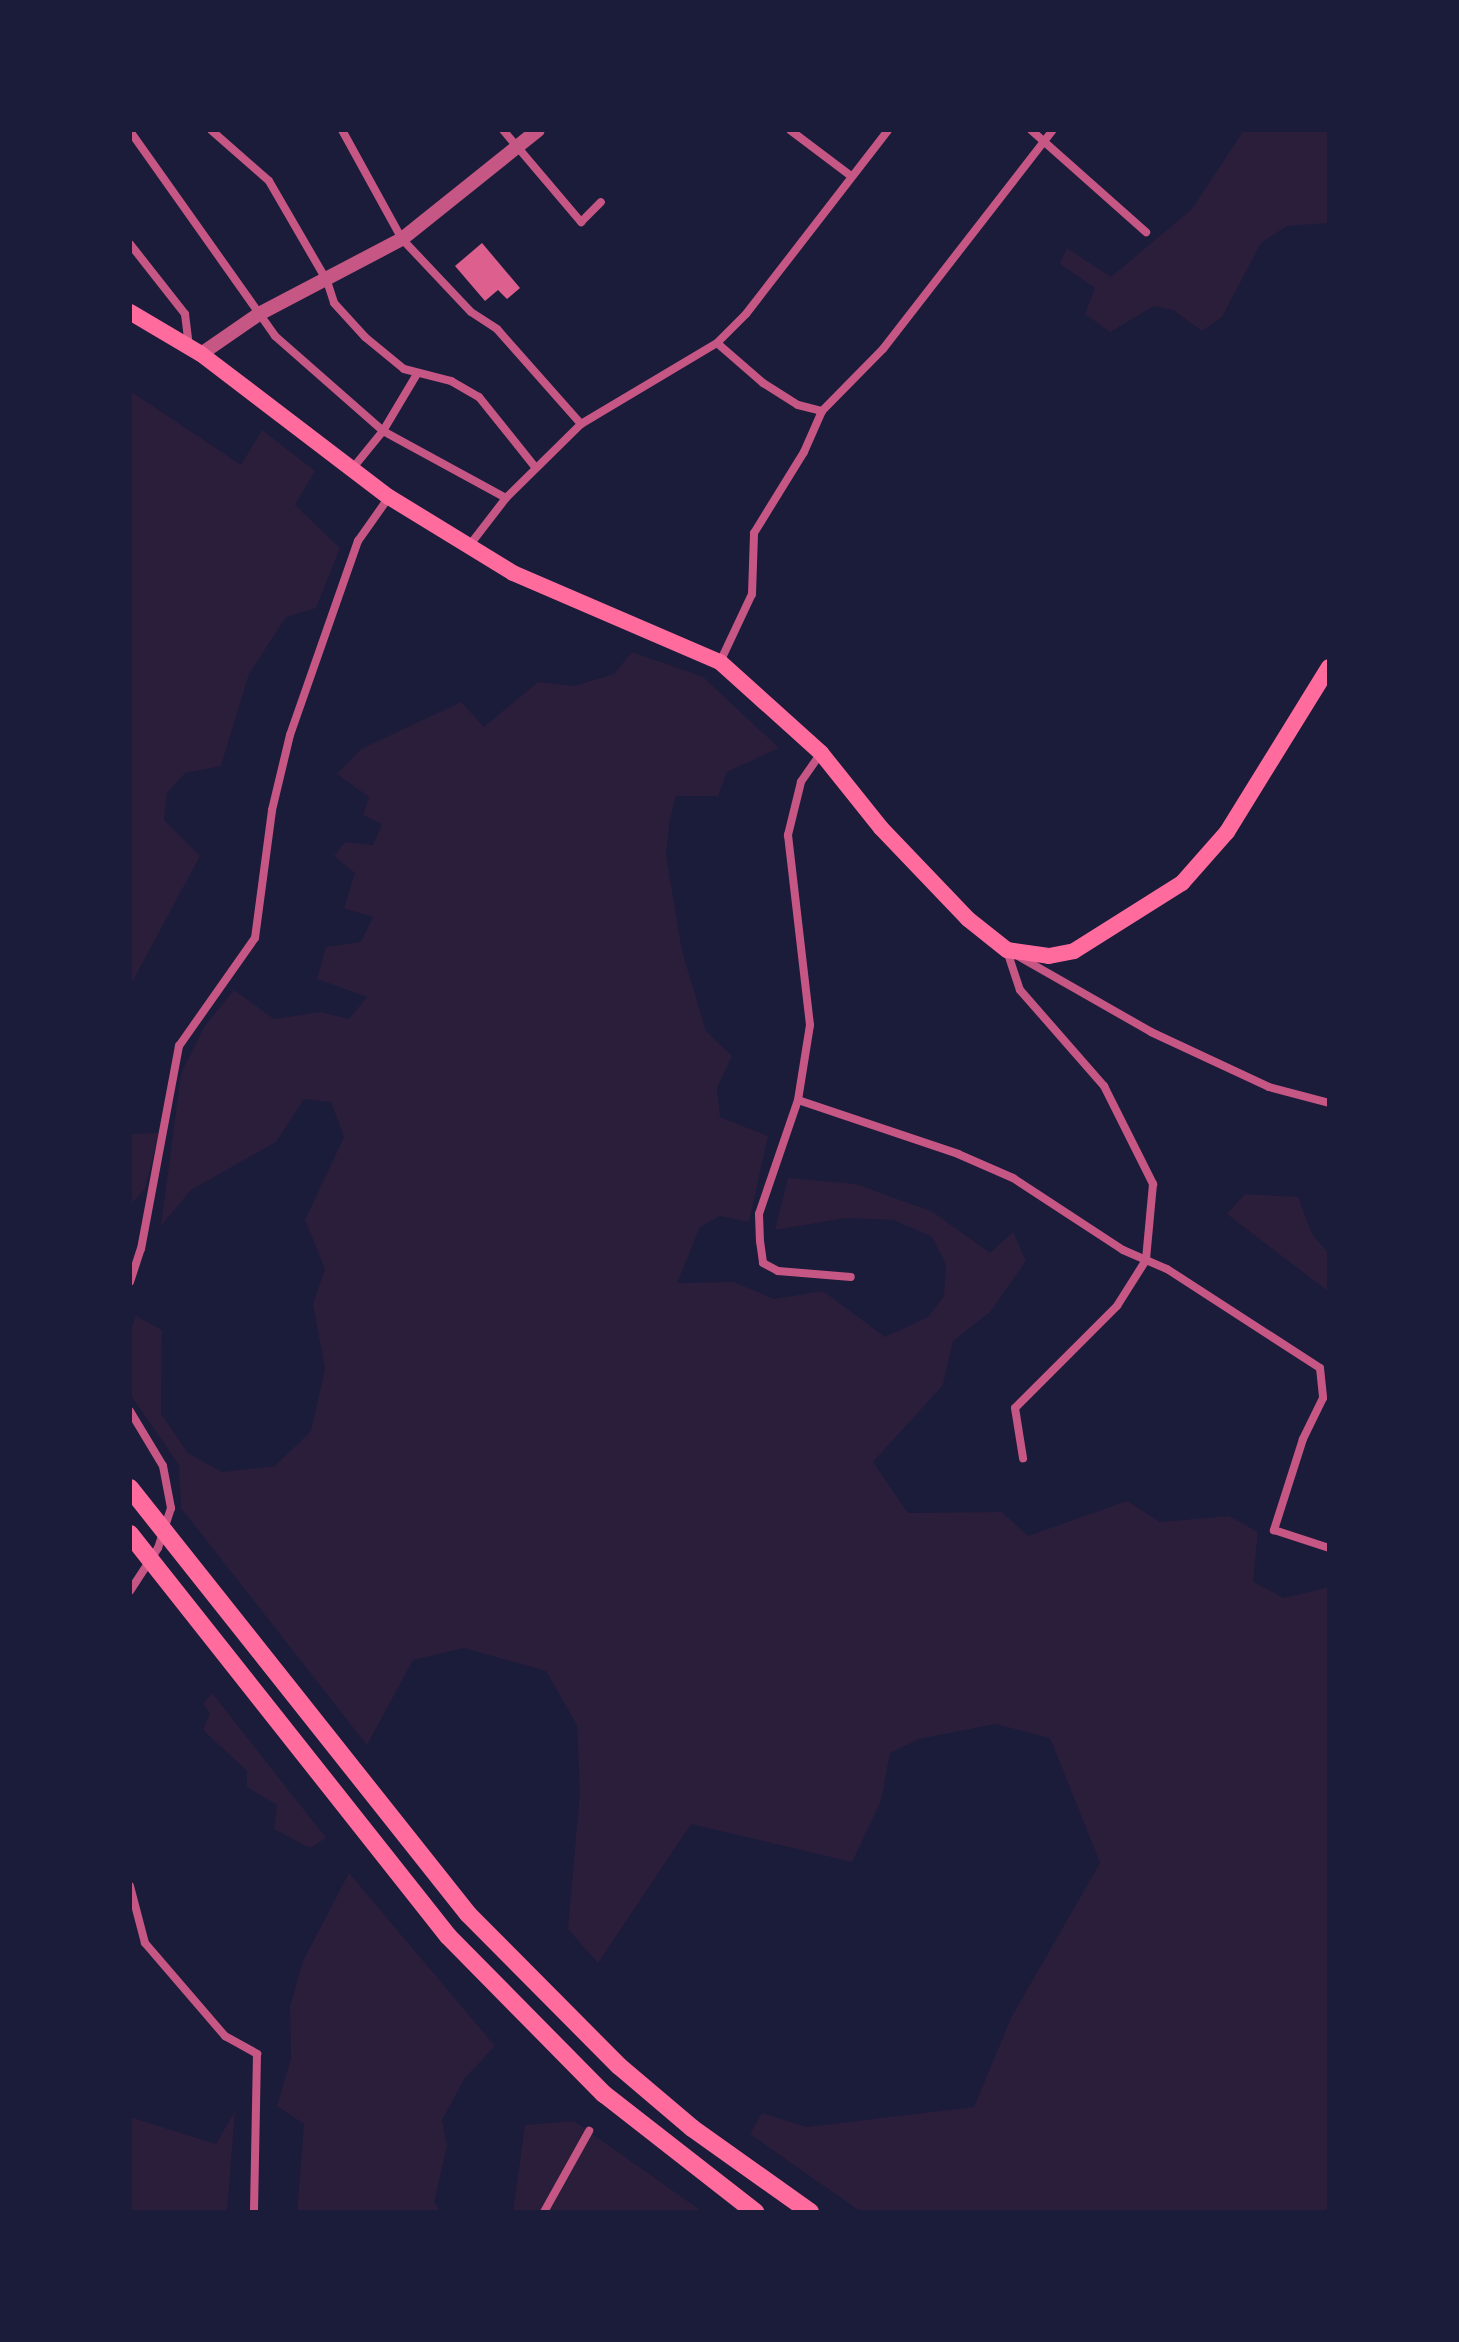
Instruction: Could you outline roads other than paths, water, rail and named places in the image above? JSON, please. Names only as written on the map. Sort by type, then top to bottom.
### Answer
[{"type":"main road","points":[[130,312],[195,350],[389,497],[513,573],[720,662],[821,753],[881,828],[968,919],[1007,950],[1049,956],[1074,951],[1182,883],[1227,832],[1329,667]]},
{"type":"main road","points":[[130,1488],[468,1914],[619,2066],[692,2128],[810,2212]]},
{"type":"main road","points":[[130,1534],[448,1936],[604,2094],[755,2212]]},
{"type":"street","points":[[211,130],[269,181],[327,281],[334,303],[365,337],[417,374],[451,381],[479,397],[535,467]]},
{"type":"street","points":[[342,130],[402,239],[471,312],[497,329],[581,424]]},
{"type":"street","points":[[503,130],[581,222],[601,202]]},
{"type":"street","points":[[130,244],[185,314],[195,350],[402,239],[538,130]]},
{"type":"street","points":[[790,130],[851,176]]},
{"type":"street","points":[[469,546],[506,498],[581,424],[717,343],[746,314],[888,130]]},
{"type":"street","points":[[1031,130],[1146,232]]},
{"type":"street","points":[[720,662],[752,594],[754,533],[804,452],[822,411],[883,349],[1053,130]]},
{"type":"street","points":[[130,131],[275,336],[383,431],[506,498]]},
{"type":"street","points":[[717,343],[763,383],[798,405],[822,411]]},
{"type":"street","points":[[351,469],[383,431],[417,374]]},
{"type":"street","points":[[130,1282],[141,1249],[179,1046],[255,938],[272,810],[290,735],[358,541],[389,497]]},
{"type":"street","points":[[821,753],[801,782],[788,835],[810,1025],[798,1100],[759,1214],[763,1263],[805,1276],[851,1277]]},
{"type":"street","points":[[1007,950],[1151,1032],[1269,1087],[1329,1103]]},
{"type":"street","points":[[1007,950],[1020,990],[1104,1086],[1153,1184],[1146,1260],[1117,1306],[1015,1408],[1023,1458]]},
{"type":"street","points":[[798,1100],[1013,1178],[1320,1368],[1323,1398],[1303,1439],[1274,1530],[1329,1548]]},
{"type":"street","points":[[130,1411],[163,1466],[171,1508],[158,1548],[130,1591]]},
{"type":"street","points":[[130,1886],[145,1943],[225,2036],[257,2054],[254,2212]]},
{"type":"street","points":[[544,2212],[589,2131]]}]
